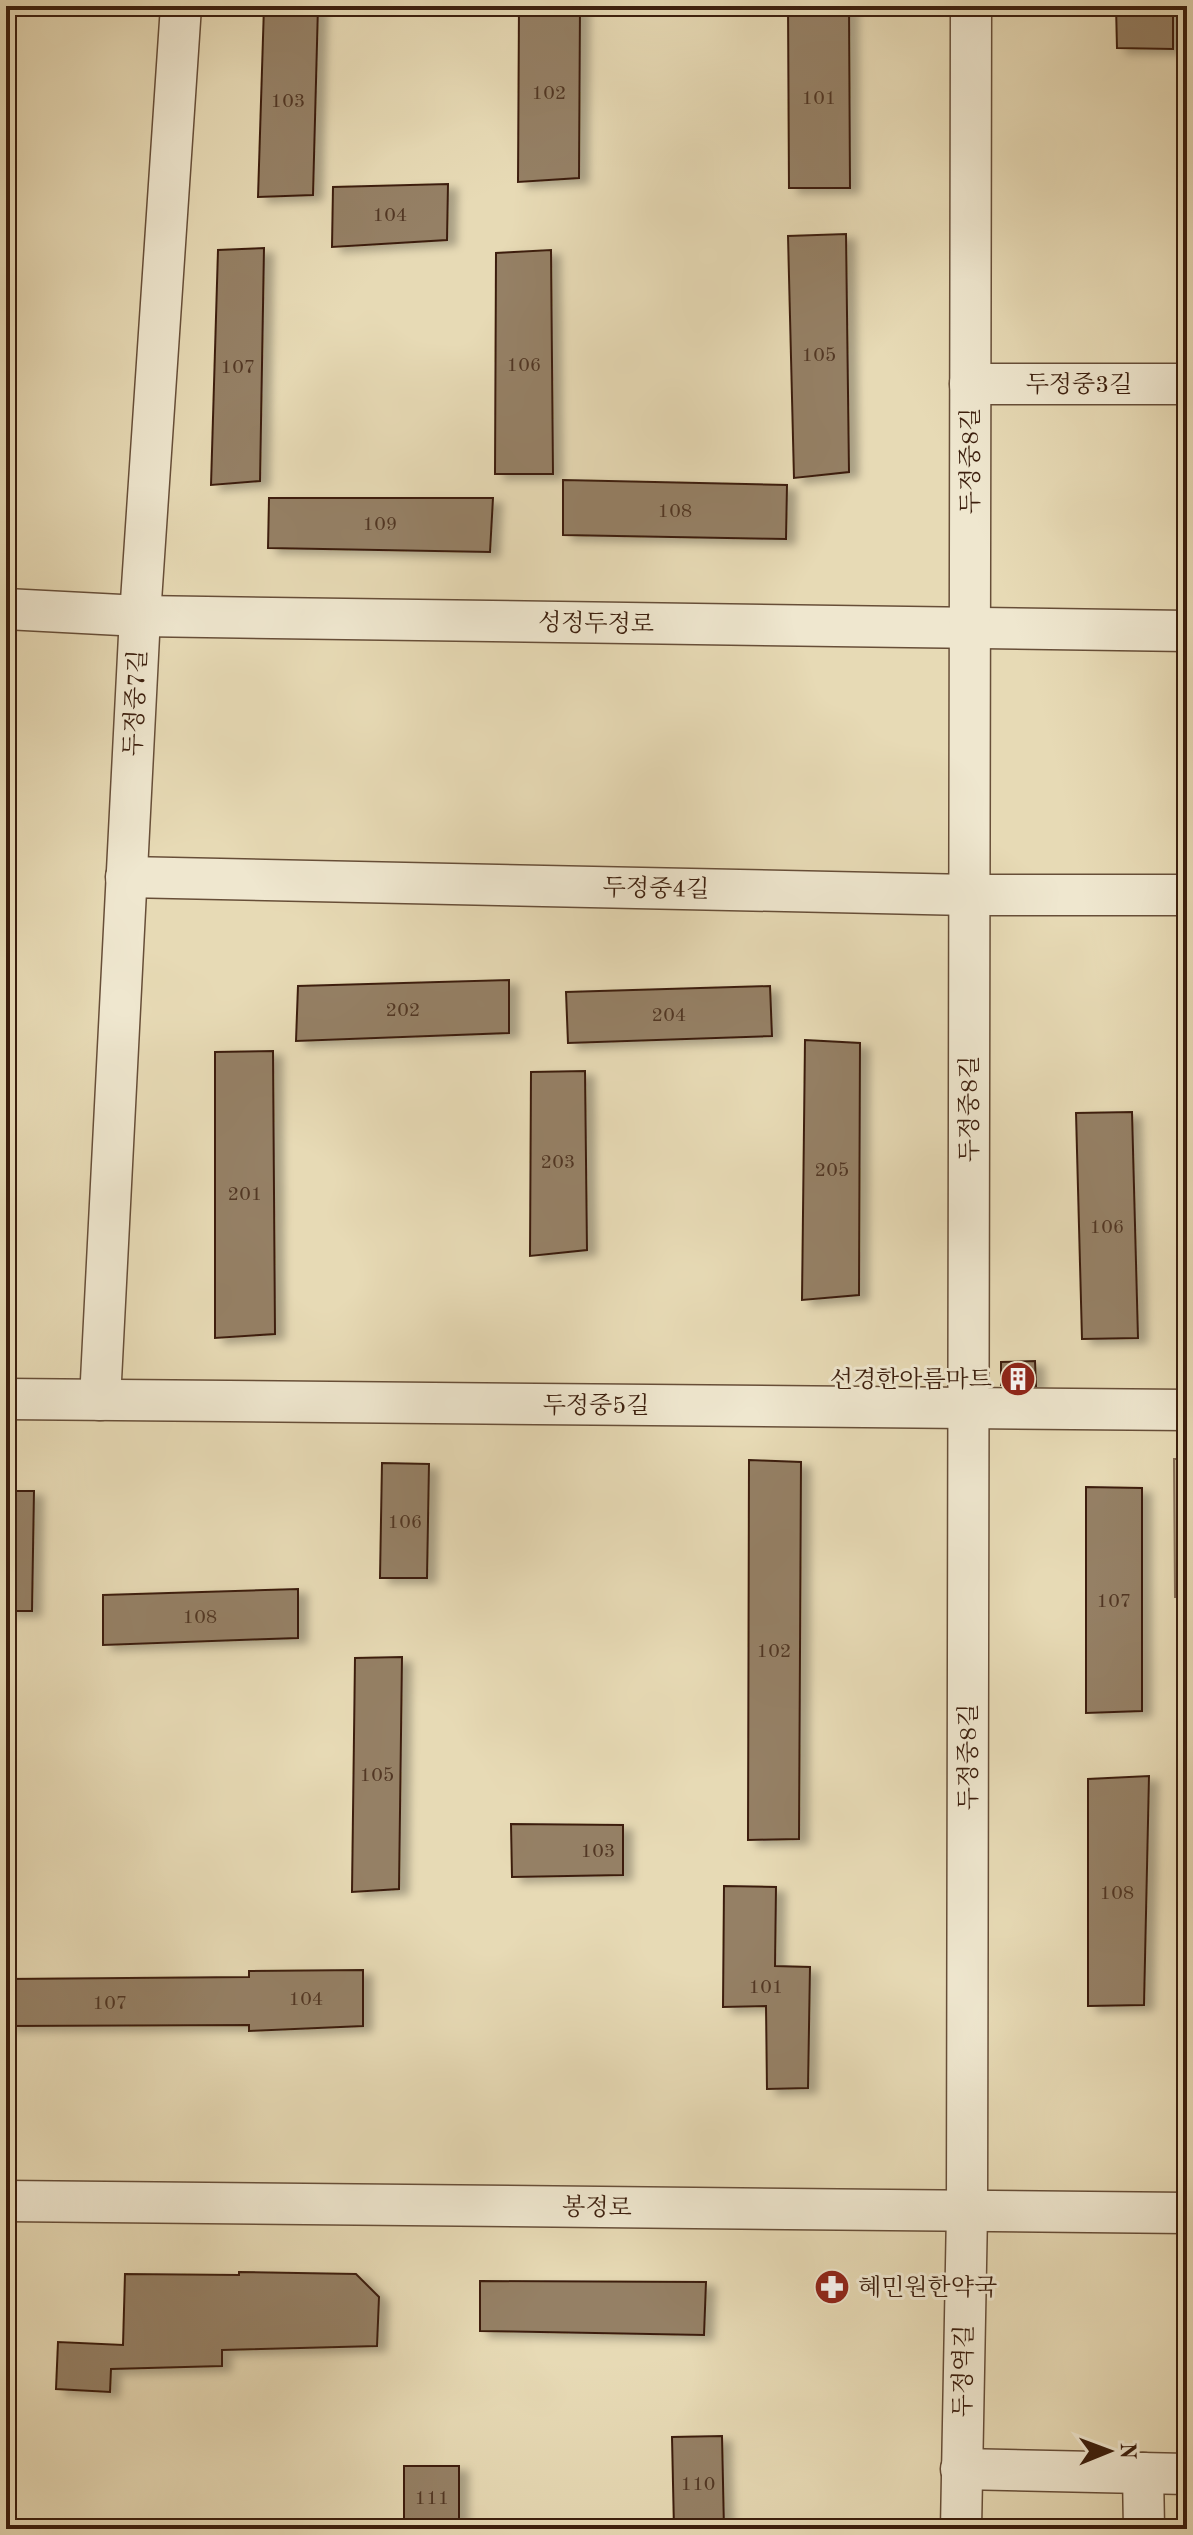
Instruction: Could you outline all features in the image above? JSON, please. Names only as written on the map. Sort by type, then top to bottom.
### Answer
[{"type":"street","name":"두정중7길","points":[[100,1400],[140,616],[181,6]]},
{"type":"street","name":"두정중8길","points":[[967,2212],[971,6]]},
{"type":"street","name":"두정중3길","points":[[970,384],[1187,384]]},
{"type":"street","name":"성정두정로","points":[[6,609],[140,616],[1187,631]]},
{"type":"street","name":"두정중4길","points":[[126,877],[969,895],[1187,895]]},
{"type":"street","name":"두정중5길","points":[[6,1399],[1187,1410]]},
{"type":"street","name":"봉정로","points":[[6,2201],[1187,2213]]},
{"type":"street","name":"두정역길","points":[[961,2529],[967,2212]]},
{"type":"street","points":[[961,2469],[1187,2474]]},
{"type":"street","points":[[1143,2473],[1144,2529]]},
{"type":"shaded area","points":[[1174,1459],[1187,1459],[1187,1597],[1175,1597]]},
{"type":"building","points":[[264,6],[318,6],[313,195],[258,197]]},
{"type":"building","points":[[519,6],[580,6],[579,178],[518,182]]},
{"type":"building","points":[[788,6],[849,6],[850,188],[789,188]]},
{"type":"building","points":[[1116,6],[1173,6],[1173,49],[1117,48]]},
{"type":"building","points":[[448,184],[447,240],[332,247],[333,187]]},
{"type":"building","points":[[846,234],[849,472],[794,478],[788,236]]},
{"type":"building","points":[[264,248],[260,481],[211,485],[218,250]]},
{"type":"building","points":[[551,250],[553,474],[495,474],[496,253]]},
{"type":"building","points":[[563,480],[787,485],[786,539],[563,535]]},
{"type":"building","points":[[269,498],[493,498],[490,552],[268,548]]},
{"type":"building","points":[[509,980],[509,1033],[296,1041],[298,986]]},
{"type":"building","points":[[770,986],[772,1036],[568,1043],[566,992]]},
{"type":"building","points":[[805,1040],[860,1043],[859,1295],[802,1300]]},
{"type":"building","points":[[273,1051],[275,1334],[215,1338],[215,1052]]},
{"type":"building","points":[[585,1071],[587,1250],[530,1256],[531,1072]]},
{"type":"building","points":[[1132,1112],[1138,1338],[1082,1339],[1076,1113]]},
{"type":"building","name":"선경한아름마트","points":[[1035,1361],[1036,1386],[1001,1385],[1001,1362]]},
{"type":"building","points":[[749,1460],[801,1462],[799,1839],[748,1840]]},
{"type":"building","points":[[382,1463],[429,1464],[427,1578],[380,1578]]},
{"type":"building","points":[[1086,1487],[1142,1488],[1142,1711],[1086,1713]]},
{"type":"building","points":[[6,1491],[34,1491],[32,1611],[6,1611]]},
{"type":"building","points":[[298,1589],[298,1638],[103,1645],[103,1595]]},
{"type":"building","points":[[402,1657],[399,1889],[352,1892],[355,1658]]},
{"type":"building","points":[[1149,1776],[1144,2005],[1088,2006],[1088,1779]]},
{"type":"building","points":[[511,1824],[623,1825],[623,1875],[512,1877]]},
{"type":"building","points":[[724,1886],[776,1887],[775,1966],[810,1967],[808,2088],[767,2089],[766,2006],[723,2007]]},
{"type":"building","points":[[363,1970],[363,2026],[249,2031],[249,2025],[6,2026],[6,1979],[249,1977],[249,1971]]},
{"type":"building","points":[[239,2272],[356,2274],[379,2297],[377,2346],[222,2350],[222,2366],[111,2369],[110,2392],[56,2389],[58,2342],[123,2345],[125,2274],[239,2275]]},
{"type":"building","points":[[480,2281],[706,2282],[704,2335],[480,2331]]},
{"type":"building","points":[[722,2436],[724,2529],[674,2529],[672,2437]]},
{"type":"building","points":[[404,2466],[459,2466],[459,2529],[404,2529]]},
{"type":"place","name":"선경한아름마트","points":[[1018,1379]]},
{"type":"place","name":"혜민원한약국","points":[[832,2287]]}]
